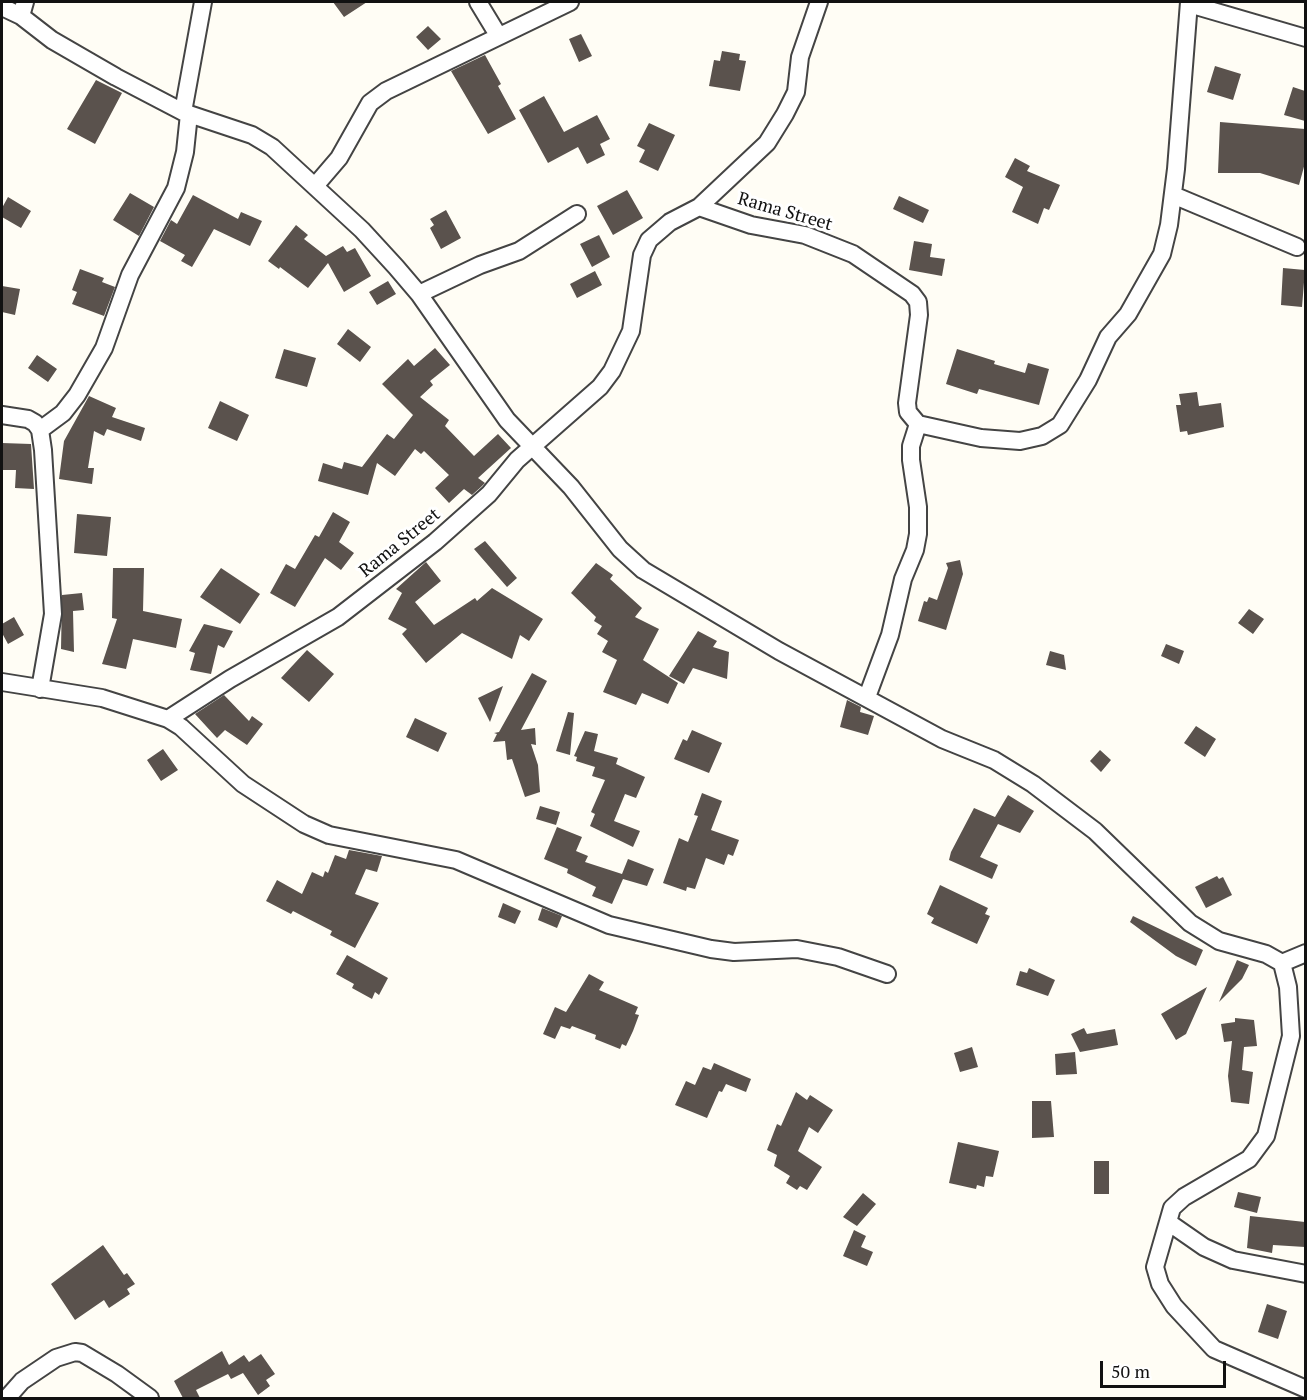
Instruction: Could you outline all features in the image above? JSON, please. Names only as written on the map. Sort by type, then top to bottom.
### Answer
[{"type":"street","points":[[40,430],[63,412],[77,395],[104,348],[133,267],[176,188],[185,152],[186,113],[203,2]]},
{"type":"street","points":[[478,2],[498,35]]},
{"type":"street","points":[[315,186],[339,158],[370,103],[386,91],[570,2]]},
{"type":"street","points":[[699,207],[767,143],[785,114],[796,92],[800,57],[819,2]]},
{"type":"street","points":[[867,697],[890,635],[903,579],[915,550],[918,534],[918,507],[911,446],[918,424],[981,438],[1020,441],[1042,436],[1060,425],[1088,380],[1108,337],[1128,314],[1148,283],[1162,254],[1173,195],[1189,3],[1305,38]]},
{"type":"street","points":[[2,7],[23,9],[52,40],[186,113],[262,140],[315,186],[362,230],[419,294],[507,420],[571,487],[620,549],[643,570],[724,620],[942,739],[994,760],[1033,784],[1095,831],[1190,923],[1220,941],[1266,954],[1282,963],[1288,987],[1291,1036],[1266,1136],[1249,1158],[1172,1208],[1155,1267],[1160,1284],[1174,1306],[1214,1349],[1305,1389]]},
{"type":"street","points":[[1173,195],[1297,247]]},
{"type":"street","name":"Rama Street","points":[[168,719],[346,611],[435,542],[489,495],[532,446],[600,387],[612,371],[631,331],[642,255],[649,240],[670,222],[699,207],[751,225],[805,235],[853,254],[912,294],[918,302],[920,315],[907,402],[908,412],[918,424]]},
{"type":"street","points":[[419,294],[480,265],[519,251],[578,214]]},
{"type":"street","points":[[2,415],[28,419],[40,430],[48,502],[53,614],[40,689]]},
{"type":"street","points":[[2,682],[102,698],[168,719],[181,727],[243,784],[304,825],[329,835],[456,860],[487,871],[609,925],[711,950],[734,952],[797,949],[838,957],[887,974]]},
{"type":"street","points":[[1282,963],[1305,952]]},
{"type":"street","points":[[1168,1222],[1204,1247],[1233,1260],[1305,1274]]},
{"type":"street","points":[[7,1398],[22,1381],[66,1353],[75,1352],[82,1353],[117,1374],[150,1398]]},
{"type":"building","points":[[333,2],[367,2],[344,17]]},
{"type":"building","points":[[428,26],[441,39],[428,50],[416,37]]},
{"type":"building","points":[[581,34],[592,56],[579,62],[569,39]]},
{"type":"building","points":[[722,51],[740,54],[739,60],[746,61],[740,91],[709,86],[714,60],[720,61]]},
{"type":"building","points":[[485,55],[501,84],[498,86],[516,119],[488,134],[451,71]]},
{"type":"building","points":[[1215,66],[1241,74],[1233,100],[1207,92]]},
{"type":"building","points":[[96,80],[122,93],[95,144],[67,129]]},
{"type":"building","points":[[1293,87],[1305,91],[1305,121],[1284,115]]},
{"type":"building","points":[[544,96],[564,132],[597,115],[610,139],[600,144],[605,155],[587,164],[578,147],[548,163],[519,110]]},
{"type":"building","points":[[1220,122],[1305,129],[1305,163],[1299,185],[1260,173],[1218,173]]},
{"type":"building","points":[[649,123],[675,135],[658,171],[639,162],[645,150],[637,146]]},
{"type":"building","points":[[1015,158],[1030,166],[1027,171],[1060,185],[1049,210],[1044,208],[1038,224],[1012,212],[1023,187],[1005,177]]},
{"type":"building","points":[[627,190],[643,218],[613,235],[597,206]]},
{"type":"building","points":[[130,193],[154,207],[139,236],[113,220]]},
{"type":"building","points":[[193,195],[238,219],[241,212],[262,221],[250,246],[214,229],[192,267],[181,261],[185,255],[160,241],[171,220],[177,224]]},
{"type":"building","points":[[899,196],[929,210],[923,223],[893,209]]},
{"type":"building","points":[[8,197],[31,211],[21,228],[2,217],[2,208]]},
{"type":"building","points":[[446,210],[461,238],[441,249],[430,228],[434,225],[430,219]]},
{"type":"building","points":[[296,225],[308,235],[304,239],[326,256],[343,246],[347,252],[355,248],[371,276],[344,292],[328,263],[308,288],[280,267],[279,269],[268,261]]},
{"type":"building","points":[[599,235],[610,257],[592,267],[580,244]]},
{"type":"building","points":[[914,241],[932,244],[930,257],[945,259],[942,276],[909,270]]},
{"type":"building","points":[[1283,268],[1305,270],[1302,307],[1281,305]]},
{"type":"building","points":[[80,269],[104,278],[102,282],[115,287],[104,316],[72,304],[77,292],[72,290]]},
{"type":"building","points":[[595,271],[602,285],[577,298],[570,284]]},
{"type":"building","points":[[388,281],[396,294],[377,305],[369,292]]},
{"type":"building","points":[[2,286],[20,289],[15,315],[2,312]]},
{"type":"building","points":[[348,329],[371,347],[360,362],[337,344]]},
{"type":"building","points":[[435,348],[450,365],[430,381],[433,385],[420,397],[449,420],[445,426],[474,456],[498,434],[511,448],[478,478],[485,483],[472,495],[464,489],[449,503],[435,488],[449,475],[424,451],[421,454],[415,449],[395,476],[377,463],[368,495],[318,481],[323,463],[342,469],[344,462],[362,467],[387,434],[394,439],[413,415],[382,384],[408,359],[414,366]]},
{"type":"building","points":[[284,349],[316,358],[307,387],[275,378]]},
{"type":"building","points":[[957,349],[995,361],[994,364],[1025,373],[1028,363],[1049,369],[1039,405],[979,389],[977,394],[946,384]]},
{"type":"building","points":[[37,355],[57,369],[48,382],[28,368]]},
{"type":"building","points":[[1197,392],[1199,406],[1221,403],[1224,427],[1188,435],[1187,431],[1180,432],[1176,405],[1181,405],[1179,394]]},
{"type":"building","points":[[89,396],[116,408],[112,417],[145,428],[141,441],[107,429],[104,436],[94,431],[88,468],[94,468],[92,484],[59,479],[64,441]]},
{"type":"building","points":[[220,401],[249,415],[237,441],[208,428]]},
{"type":"building","points":[[2,443],[31,444],[34,489],[15,488],[16,470],[2,470]]},
{"type":"building","points":[[333,512],[350,522],[339,542],[354,553],[341,570],[325,558],[295,607],[270,593],[286,564],[295,569],[315,535],[319,537]]},
{"type":"building","points":[[77,514],[111,517],[107,556],[74,553]]},
{"type":"building","points":[[485,541],[517,578],[507,587],[474,549]]},
{"type":"building","points":[[960,560],[963,574],[946,630],[918,621],[924,601],[927,602],[929,597],[937,600],[948,568],[946,563]]},
{"type":"building","points":[[426,562],[441,581],[415,602],[434,625],[475,598],[477,601],[492,588],[543,619],[529,641],[520,635],[512,659],[462,633],[426,663],[402,634],[407,629],[388,619],[402,593],[396,589]]},
{"type":"building","points":[[596,563],[613,575],[610,579],[642,608],[635,617],[659,629],[643,660],[678,683],[668,704],[642,693],[636,705],[603,692],[617,660],[602,652],[608,641],[597,634],[602,626],[594,621],[596,617],[571,593]]},
{"type":"building","points":[[113,568],[144,568],[143,611],[182,619],[176,648],[133,639],[126,669],[102,664],[117,619],[112,618]]},
{"type":"building","points":[[221,568],[260,594],[240,624],[200,597]]},
{"type":"building","points":[[82,593],[84,610],[73,611],[74,652],[61,649],[62,595]]},
{"type":"building","points":[[1249,609],[1264,619],[1253,634],[1238,623]]},
{"type":"building","points":[[14,617],[24,635],[8,644],[2,633],[2,624]]},
{"type":"building","points":[[204,624],[233,631],[224,648],[218,645],[211,674],[190,670],[195,653],[189,651]]},
{"type":"building","points":[[698,631],[717,641],[713,647],[729,652],[727,679],[693,668],[684,684],[669,676]]},
{"type":"building","points":[[1166,644],[1184,651],[1179,664],[1161,656]]},
{"type":"building","points":[[307,650],[334,674],[309,702],[281,678]]},
{"type":"building","points":[[1050,651],[1064,655],[1066,670],[1046,665]]},
{"type":"building","points":[[532,673],[547,681],[521,730],[535,728],[536,745],[531,744],[538,765],[540,792],[525,797],[512,759],[507,760],[505,741],[493,742],[497,734],[494,733],[499,732]]},
{"type":"building","points":[[503,686],[490,722],[478,698]]},
{"type":"building","points":[[224,695],[249,721],[252,716],[263,724],[247,745],[225,730],[217,738],[195,714]]},
{"type":"building","points":[[847,700],[861,707],[860,712],[874,716],[868,735],[840,727]]},
{"type":"building","points":[[568,712],[574,713],[570,755],[556,751]]},
{"type":"building","points":[[415,718],[447,733],[438,752],[406,737]]},
{"type":"building","points":[[1196,726],[1216,739],[1205,757],[1184,743]]},
{"type":"building","points":[[692,730],[722,743],[709,773],[674,759],[683,739],[687,741]]},
{"type":"building","points":[[585,731],[598,734],[594,751],[618,758],[616,764],[645,777],[636,798],[625,794],[614,821],[640,831],[633,847],[590,826],[595,814],[591,812],[605,780],[592,776],[595,767],[576,761],[577,757],[574,756]]},
{"type":"building","points":[[163,749],[178,770],[161,781],[147,760]]},
{"type":"building","points":[[1100,750],[1111,760],[1101,772],[1090,761]]},
{"type":"building","points":[[702,793],[722,801],[711,830],[739,840],[733,856],[728,854],[724,865],[706,858],[695,889],[687,887],[686,891],[663,883],[679,838],[688,842],[698,816],[694,815]]},
{"type":"building","points":[[1008,795],[1034,811],[1020,833],[998,824],[980,857],[998,865],[992,879],[949,860],[974,808],[995,817]]},
{"type":"building","points":[[540,806],[560,812],[556,825],[536,819]]},
{"type":"building","points":[[557,827],[582,837],[576,851],[588,856],[585,862],[622,874],[628,859],[654,869],[647,886],[623,879],[612,904],[592,896],[596,887],[567,873],[568,869],[544,859]]},
{"type":"building","points":[[349,850],[382,856],[377,872],[366,869],[355,894],[379,903],[355,948],[330,935],[332,931],[293,911],[291,914],[266,901],[277,880],[302,894],[312,872],[323,877],[325,871],[328,873],[335,855],[346,859]]},
{"type":"building","points":[[1217,876],[1219,879],[1223,877],[1232,895],[1206,908],[1195,887]]},
{"type":"building","points":[[940,885],[988,908],[985,914],[990,916],[977,944],[931,923],[934,918],[927,914]]},
{"type":"building","points":[[503,903],[521,911],[515,924],[498,917]]},
{"type":"building","points":[[542,908],[562,916],[557,928],[538,920]]},
{"type":"building","points":[[1133,916],[1203,950],[1196,966],[1176,956],[1130,922]]},
{"type":"building","points":[[347,955],[388,978],[379,995],[375,992],[372,999],[352,988],[354,984],[336,974]]},
{"type":"building","points":[[1237,960],[1249,965],[1242,979],[1219,1002]]},
{"type":"building","points":[[1029,968],[1055,980],[1048,996],[1016,985],[1020,971],[1027,973]]},
{"type":"building","points":[[589,974],[604,982],[599,990],[638,1007],[635,1014],[639,1015],[633,1031],[626,1046],[622,1044],[620,1049],[595,1039],[596,1035],[572,1026],[570,1029],[561,1026],[555,1039],[543,1034],[555,1007],[566,1012]]},
{"type":"building","points":[[1207,987],[1186,1034],[1176,1040],[1161,1014]]},
{"type":"building","points":[[1235,1018],[1254,1020],[1257,1046],[1244,1047],[1242,1070],[1253,1072],[1249,1104],[1231,1102],[1228,1076],[1232,1041],[1224,1042],[1221,1024],[1235,1022]]},
{"type":"building","points":[[1084,1028],[1087,1034],[1115,1029],[1118,1045],[1080,1052],[1071,1034]]},
{"type":"building","points":[[972,1047],[978,1067],[960,1072],[954,1053]]},
{"type":"building","points":[[1075,1052],[1077,1074],[1056,1075],[1055,1054]]},
{"type":"building","points":[[714,1063],[751,1079],[746,1092],[726,1084],[722,1092],[719,1091],[707,1118],[675,1105],[686,1081],[695,1085],[703,1067],[711,1070]]},
{"type":"building","points":[[796,1092],[807,1100],[810,1095],[833,1110],[818,1133],[809,1127],[798,1151],[822,1167],[807,1190],[800,1186],[797,1190],[786,1183],[790,1176],[774,1166],[777,1155],[767,1150],[777,1124],[781,1126]]},
{"type":"building","points":[[1032,1101],[1051,1101],[1054,1137],[1032,1138]]},
{"type":"building","points":[[958,1142],[999,1151],[993,1177],[986,1176],[984,1187],[977,1185],[976,1189],[949,1183]]},
{"type":"building","points":[[1094,1161],[1109,1161],[1109,1194],[1094,1194]]},
{"type":"building","points":[[1238,1192],[1261,1197],[1257,1213],[1234,1207]]},
{"type":"building","points":[[863,1193],[876,1204],[857,1226],[843,1217]]},
{"type":"building","points":[[1250,1216],[1305,1222],[1305,1247],[1273,1245],[1272,1253],[1247,1248]]},
{"type":"building","points":[[854,1230],[866,1236],[861,1247],[873,1252],[867,1266],[843,1256]]},
{"type":"building","points":[[103,1245],[124,1275],[127,1273],[135,1284],[127,1289],[130,1294],[109,1308],[104,1300],[75,1320],[51,1284]]},
{"type":"building","points":[[1267,1304],[1287,1311],[1278,1339],[1258,1332]]},
{"type":"building","points":[[222,1351],[229,1365],[244,1355],[249,1362],[261,1354],[275,1374],[266,1380],[270,1386],[258,1395],[243,1373],[231,1379],[228,1374],[196,1390],[200,1398],[183,1398],[174,1381]]}]
